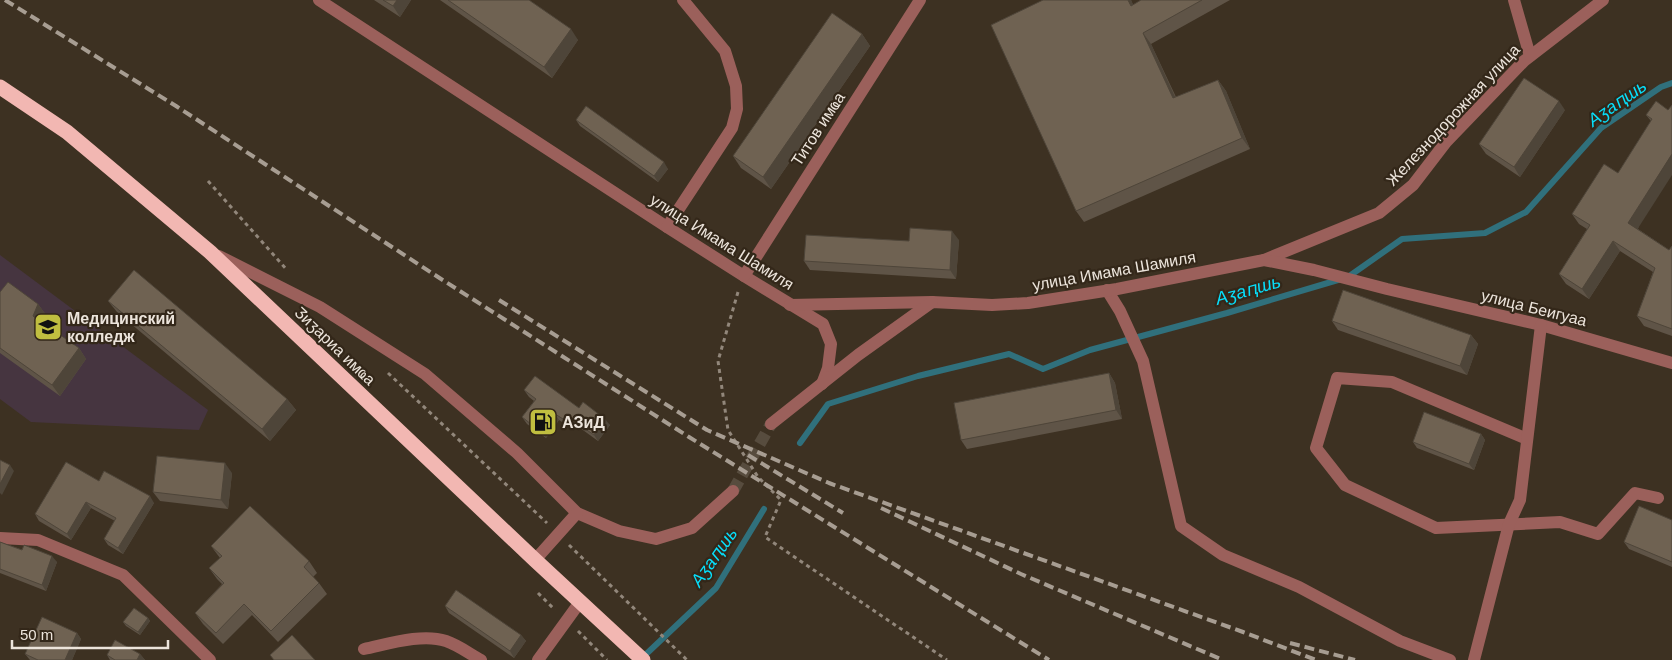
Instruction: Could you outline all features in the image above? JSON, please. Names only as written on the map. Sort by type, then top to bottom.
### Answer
[{"type":"highway","name":"Ӡиӡариа имҩа","points":[[0,87],[67,132],[210,252],[643,660]]},
{"type":"street","name":"улица Имама Шамиля","points":[[319,0],[790,305],[932,302],[1028,303],[1264,260],[1314,270]]},
{"type":"street","points":[[667,227],[732,128],[736,109],[736,86],[725,51],[683,0]]},
{"type":"street","name":"Титов имҩа","points":[[744,276],[920,0]]},
{"type":"street","points":[[1514,0],[1530,56]]},
{"type":"street","name":"Железнодорожная улица","points":[[1264,260],[1380,213],[1413,185],[1446,142],[1530,56],[1602,0]]},
{"type":"street","points":[[210,252],[320,307],[424,374],[517,453],[577,513],[619,531],[656,539],[692,528],[733,491]]},
{"type":"street","name":"улица Беигуаа","points":[[1314,270],[1541,325],[1672,363]]},
{"type":"street","points":[[1107,290],[1120,311],[1143,361],[1181,526],[1223,556],[1299,587],[1400,641],[1450,660]]},
{"type":"street","points":[[771,424],[858,355],[932,302]]},
{"type":"street","points":[[790,305],[823,324],[831,344],[828,368],[822,384]]},
{"type":"street","points":[[1474,660],[1508,524],[1520,500],[1541,325]]},
{"type":"street","points":[[1527,439],[1392,382],[1337,378],[1316,448],[1345,485],[1436,528],[1560,522],[1598,534],[1635,492],[1658,498]]},
{"type":"street","points":[[535,560],[577,513]]},
{"type":"street","points":[[0,538],[38,540],[123,575],[210,660]]},
{"type":"street","points":[[538,660],[580,602]]},
{"type":"street","points":[[364,649],[410,639],[430,639],[446,641],[481,660]]},
{"type":"path","points":[[208,180],[294,277]]},
{"type":"path","points":[[744,276],[718,361],[728,430],[758,477],[781,500],[764,537],[947,660]]},
{"type":"path","points":[[382,366],[687,660]]},
{"type":"shaded area","name":"Медицинский колледж","points":[[0,255],[208,410],[199,430],[31,422],[0,399]]},
{"type":"building","points":[[383,0],[397,0],[393,6]]},
{"type":"building","points":[[448,0],[529,0],[571,29],[544,67]]},
{"type":"building","points":[[1043,0],[1128,0],[1131,6],[1141,0],[1202,0],[1143,33],[1173,98],[1218,80],[1242,138],[1076,211],[991,25]]},
{"type":"building","points":[[832,13],[862,34],[763,177],[733,156]]},
{"type":"building","points":[[1524,78],[1559,101],[1514,167],[1479,144]]},
{"type":"building","points":[[1656,101],[1668,110],[1672,105],[1672,154],[1628,223],[1669,250],[1672,246],[1672,329],[1637,316],[1655,268],[1613,241],[1582,289],[1559,274],[1590,225],[1572,214],[1604,164],[1618,173],[1652,119],[1646,115]]},
{"type":"building","points":[[586,106],[664,162],[654,176],[576,120]]},
{"type":"building","points":[[910,228],[952,231],[950,270],[804,261],[806,235],[909,241]]},
{"type":"building","points":[[134,270],[287,399],[262,429],[108,301]]},
{"type":"building","points":[[8,282],[38,304],[33,316],[79,348],[52,385],[0,348],[0,292]]},
{"type":"building","points":[[1343,290],[1471,335],[1460,366],[1332,321]]},
{"type":"building","points":[[1109,373],[1116,410],[961,440],[954,403]]},
{"type":"building","points":[[535,376],[579,408],[583,402],[605,419],[594,435],[571,419],[568,422],[555,414],[541,432],[522,417],[536,399],[524,390]]},
{"type":"building","points":[[1424,412],[1481,434],[1469,464],[1413,442]]},
{"type":"building","points":[[157,456],[225,463],[221,500],[153,492]]},
{"type":"building","points":[[0,460],[10,465],[0,484]]},
{"type":"building","points":[[66,462],[99,481],[104,471],[150,496],[118,548],[104,539],[116,518],[86,502],[67,534],[35,514]]},
{"type":"building","points":[[250,506],[309,561],[304,567],[319,583],[271,631],[244,604],[216,633],[195,613],[224,583],[209,568],[222,556],[211,546]]},
{"type":"building","points":[[1639,506],[1672,520],[1672,562],[1624,542]]},
{"type":"building","points":[[0,542],[22,550],[24,545],[52,556],[42,585],[0,569]]},
{"type":"building","points":[[456,590],[521,635],[510,651],[445,606]]},
{"type":"building","points":[[134,608],[148,618],[138,632],[123,622]]},
{"type":"building","points":[[42,617],[77,633],[65,660],[38,660],[25,654]]},
{"type":"building","points":[[292,635],[315,660],[274,660],[270,655]]},
{"type":"building","points":[[115,640],[140,654],[137,660],[115,660],[107,655]]},
{"type":"waterway","name":"Аӡаԥшь","points":[[800,443],[828,404],[918,376],[1009,354],[1043,369],[1090,350],[1227,313],[1348,277],[1402,239],[1485,233],[1526,212],[1601,128],[1661,87],[1672,83]]},
{"type":"waterway","name":"Аӡаԥшь","points":[[641,659],[716,588],[764,509]]},
{"type":"tunnel","points":[[733,491],[771,424]]},
{"type":"railway","points":[[5,0],[176,106],[438,277],[689,437],[1049,660]]},
{"type":"railway","points":[[499,300],[707,430],[829,483],[1316,660]]},
{"type":"railway","points":[[748,455],[843,513]]},
{"type":"railway","points":[[881,508],[1021,574],[1223,660]]},
{"type":"railway","points":[[1290,643],[1355,660]]},
{"type":"place","name":"Медицинский колледж","points":[[48,327]]},
{"type":"place","name":"АЗиД","points":[[543,422]]}]
